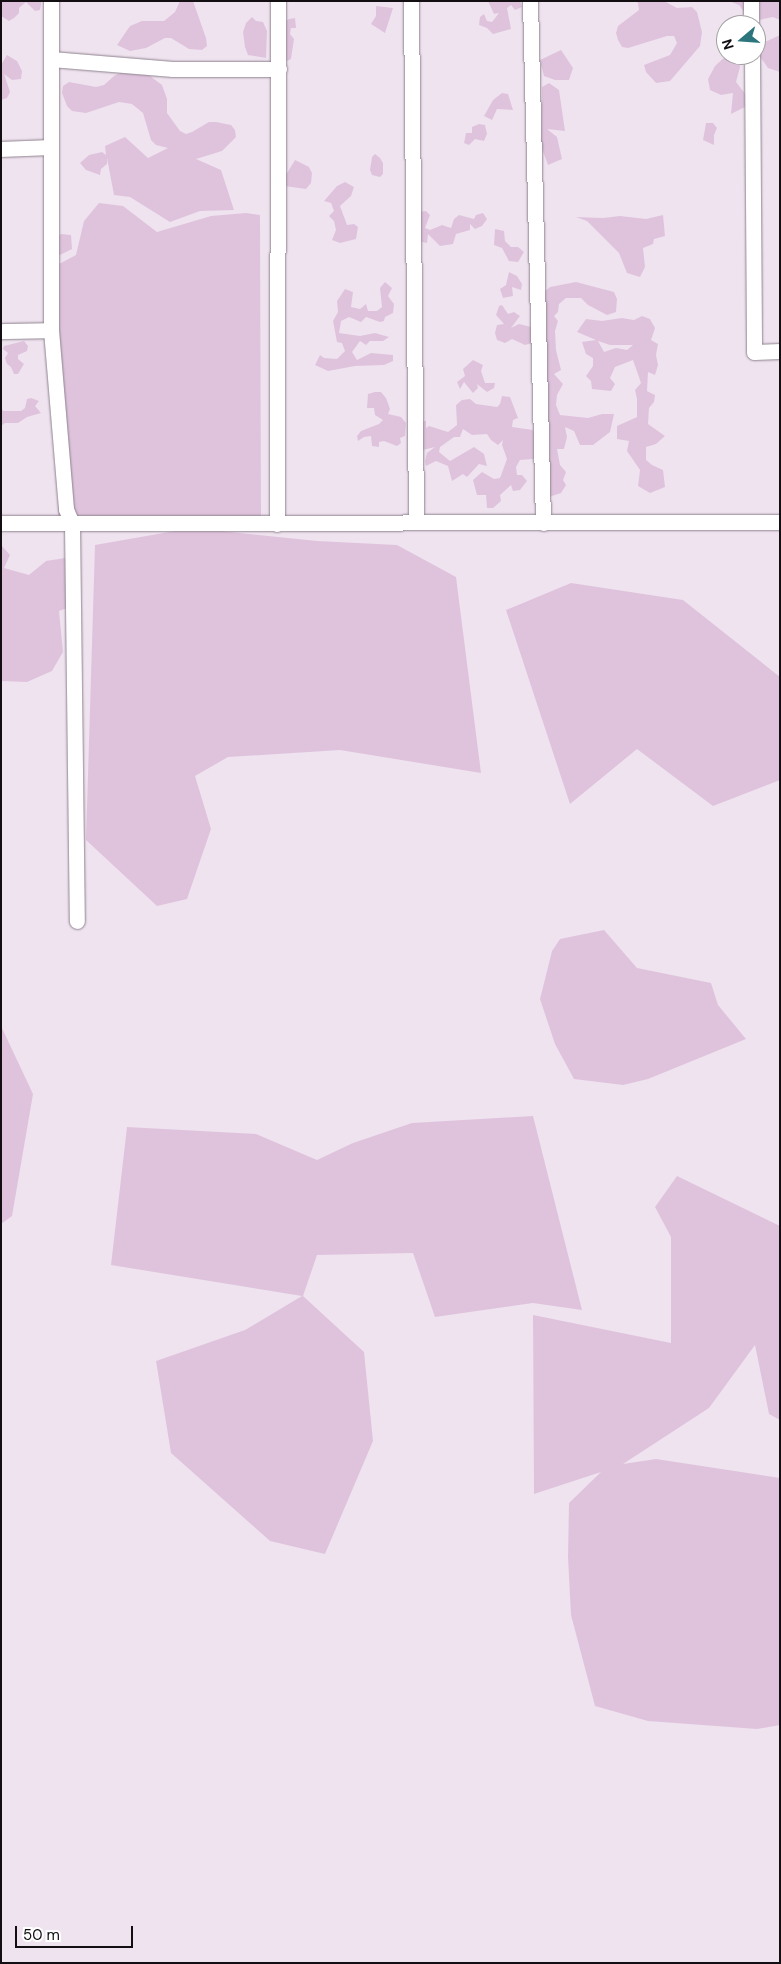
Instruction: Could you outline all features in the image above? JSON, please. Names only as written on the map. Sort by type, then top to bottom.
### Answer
[{"type":"street","points":[[51,1],[51,330],[66,509],[72,524],[77,921]]},
{"type":"street","points":[[277,524],[278,1]]},
{"type":"street","points":[[410,1],[416,522]]},
{"type":"street","points":[[530,1],[542,523]]},
{"type":"street","points":[[751,1],[751,15]]},
{"type":"street","points":[[51,59],[173,69],[279,69]]},
{"type":"street","points":[[752,65],[754,352],[780,351]]},
{"type":"street","points":[[1,149],[50,147]]},
{"type":"street","points":[[1,330],[51,330]]},
{"type":"street","points":[[1,524],[780,522]]},
{"type":"shaded area","points":[[1,1],[41,1],[41,5],[40,10],[35,11],[26,2],[19,8],[19,13],[9,21],[1,16]]},
{"type":"shaded area","points":[[180,1],[193,1],[206,38],[207,46],[202,50],[189,49],[171,38],[165,38],[146,48],[130,51],[117,45],[130,26],[142,21],[164,21],[175,12]]},
{"type":"shaded area","points":[[488,1],[520,1],[522,7],[515,10],[511,5],[507,8],[511,29],[493,34],[487,28],[479,25],[480,17],[484,14],[487,21],[492,22],[499,13],[494,14]]},
{"type":"shaded area","points":[[635,1],[664,1],[677,8],[692,7],[697,12],[702,32],[700,46],[670,81],[656,83],[646,72],[644,65],[670,55],[677,43],[674,36],[667,36],[628,48],[622,47],[618,40],[616,33],[618,26],[639,10],[638,3]]},
{"type":"shaded area","points":[[729,1],[780,1],[780,20],[773,17],[766,18],[766,15],[746,15],[739,5]]},
{"type":"shaded area","points":[[376,6],[393,8],[385,33],[371,24],[376,16]]},
{"type":"shaded area","points":[[252,17],[256,21],[263,22],[267,31],[266,58],[248,55],[245,47],[243,32],[246,23]]},
{"type":"shaded area","points":[[295,18],[296,28],[291,28],[290,34],[294,39],[291,59],[287,61],[280,46],[284,22]]},
{"type":"shaded area","points":[[780,35],[780,72],[768,68],[766,65],[766,42]]},
{"type":"shaded area","points":[[561,50],[573,68],[569,80],[555,80],[544,76],[540,60]]},
{"type":"shaded area","points":[[7,55],[17,61],[22,71],[21,79],[12,80],[4,74],[10,92],[7,98],[1,100],[1,65]]},
{"type":"shaded area","points":[[740,65],[736,82],[746,95],[745,107],[731,114],[733,93],[721,95],[710,90],[708,79],[715,66]]},
{"type":"shaded area","points":[[127,70],[146,73],[162,85],[167,99],[167,113],[180,131],[186,134],[209,122],[231,125],[235,130],[236,137],[222,151],[196,159],[221,170],[234,210],[200,211],[170,222],[130,197],[114,195],[107,158],[107,164],[101,169],[100,175],[86,170],[80,163],[89,155],[102,152],[106,155],[105,146],[125,137],[148,158],[168,148],[156,145],[151,140],[143,113],[132,104],[119,102],[86,113],[72,111],[67,106],[62,93],[63,86],[69,82],[96,87],[104,85],[114,76]]},
{"type":"shaded area","points":[[549,83],[559,90],[565,131],[547,129],[557,137],[562,159],[548,165],[541,146],[542,87]]},
{"type":"shaded area","points":[[502,93],[508,94],[513,110],[497,109],[492,120],[484,116],[493,100]]},
{"type":"shaded area","points":[[706,123],[713,123],[717,128],[714,135],[714,145],[703,140]]},
{"type":"shaded area","points":[[479,124],[485,125],[487,134],[484,141],[475,139],[469,145],[464,143],[466,133],[472,133],[472,127]]},
{"type":"shaded area","points":[[375,154],[383,163],[383,174],[380,177],[372,175],[370,170],[372,157]]},
{"type":"shaded area","points":[[295,160],[309,167],[312,173],[311,183],[306,189],[285,186],[284,178]]},
{"type":"shaded area","points":[[345,182],[354,187],[351,196],[340,206],[347,225],[354,224],[358,227],[356,239],[340,243],[332,240],[336,230],[334,221],[329,216],[334,211],[331,203],[324,201],[337,186]]},
{"type":"shaded area","points":[[99,203],[123,206],[157,232],[211,216],[246,213],[260,215],[261,516],[58,517],[59,264],[76,255],[84,221]]},
{"type":"shaded area","points":[[426,211],[430,215],[425,228],[430,230],[442,225],[451,228],[454,219],[459,215],[474,219],[476,215],[483,213],[487,219],[482,226],[475,229],[470,224],[470,230],[456,234],[453,244],[440,246],[428,234],[427,243],[418,241],[417,212]]},
{"type":"shaded area","points":[[663,215],[665,236],[654,239],[653,244],[643,248],[645,267],[640,277],[627,273],[619,253],[587,221],[576,217],[603,218],[620,216],[646,219]]},
{"type":"shaded area","points":[[495,229],[504,231],[505,241],[511,247],[518,247],[524,252],[518,262],[509,261],[502,248],[494,245]]},
{"type":"shaded area","points":[[61,234],[71,235],[72,249],[60,255],[50,252],[55,239]]},
{"type":"shaded area","points":[[509,272],[517,276],[522,284],[521,290],[512,287],[513,296],[503,298],[500,289],[506,285]]},
{"type":"shaded area","points":[[385,282],[392,288],[388,296],[394,304],[393,313],[380,322],[366,317],[361,322],[349,317],[341,321],[339,333],[360,336],[375,333],[389,337],[383,341],[370,341],[366,345],[360,341],[352,352],[357,360],[371,353],[393,355],[393,361],[384,365],[355,366],[328,371],[315,365],[320,355],[324,358],[337,359],[345,351],[342,343],[337,342],[333,321],[338,312],[337,301],[345,289],[353,292],[351,307],[360,309],[366,304],[368,311],[377,311],[382,307],[380,288]]},
{"type":"shaded area","points":[[576,282],[614,292],[617,299],[616,312],[607,315],[588,305],[581,298],[566,298],[559,304],[558,312],[554,316],[558,321],[555,331],[556,350],[561,370],[554,374],[563,384],[557,395],[556,405],[560,415],[588,418],[602,414],[614,414],[610,432],[593,445],[580,445],[574,431],[565,427],[567,437],[564,449],[557,449],[560,465],[566,472],[563,480],[566,485],[561,493],[549,497],[542,294],[550,287]]},
{"type":"shaded area","points":[[502,305],[508,314],[514,312],[520,316],[511,328],[519,324],[535,328],[532,343],[525,345],[512,339],[505,343],[497,340],[495,333],[497,325],[504,324],[496,315],[499,306]]},
{"type":"shaded area","points":[[642,316],[650,319],[655,328],[651,340],[658,344],[656,355],[658,365],[655,375],[648,372],[647,391],[655,395],[654,402],[649,408],[648,424],[665,436],[656,444],[646,447],[646,460],[663,470],[665,487],[650,493],[638,486],[640,470],[627,451],[629,441],[617,439],[617,426],[637,417],[635,390],[641,383],[633,360],[615,367],[610,378],[615,384],[611,391],[592,389],[591,381],[586,376],[593,366],[593,358],[586,354],[582,342],[596,340],[577,332],[586,319],[602,321],[622,318],[634,320]],"holes":[[[598,341],[610,345],[633,345],[627,350],[616,348],[604,352]]]},
{"type":"shaded area","points":[[24,341],[28,346],[27,351],[18,355],[18,359],[24,364],[18,374],[14,374],[5,358],[8,353],[3,349],[4,346]]},
{"type":"shaded area","points":[[473,360],[483,365],[481,371],[485,383],[495,383],[494,388],[487,392],[477,384],[478,388],[473,393],[464,382],[460,389],[457,382],[465,376],[463,369]]},
{"type":"shaded area","points":[[381,392],[386,398],[390,409],[388,414],[401,417],[406,423],[405,436],[400,438],[401,443],[397,446],[384,441],[379,442],[379,447],[372,446],[371,436],[364,437],[358,441],[357,436],[361,431],[379,424],[383,420],[375,415],[374,408],[367,408],[368,394]]},
{"type":"shaded area","points":[[502,396],[510,397],[518,418],[513,420],[512,427],[533,430],[538,453],[533,459],[520,460],[516,467],[517,475],[522,475],[527,481],[520,490],[513,491],[511,485],[500,495],[501,501],[493,508],[487,508],[486,495],[477,495],[473,480],[482,472],[494,479],[500,478],[507,459],[502,445],[503,440],[498,445],[487,434],[472,435],[463,429],[460,437],[454,437],[440,447],[439,452],[450,461],[474,447],[484,454],[487,466],[479,464],[467,477],[463,474],[452,481],[448,466],[436,461],[426,466],[427,453],[435,447],[423,450],[419,445],[419,421],[426,421],[426,428],[429,426],[448,432],[457,425],[456,405],[462,400],[470,399],[476,404],[497,407]]},
{"type":"shaded area","points":[[31,398],[39,401],[35,406],[41,413],[27,417],[18,423],[5,423],[1,426],[1,407],[3,411],[21,411],[25,408],[27,399]]},
{"type":"shaded area","points":[[192,528],[317,541],[397,545],[456,577],[481,773],[340,750],[228,757],[195,776],[211,829],[187,899],[157,906],[86,840],[95,545]]},
{"type":"shaded area","points":[[1,545],[10,555],[4,568],[29,575],[46,561],[65,558],[74,575],[78,604],[59,611],[63,652],[52,671],[27,682],[1,681]]},
{"type":"shaded area","points":[[571,583],[683,600],[780,677],[780,780],[713,806],[637,749],[570,804],[506,610]]},
{"type":"shaded area","points":[[604,930],[637,968],[711,983],[718,1005],[746,1039],[648,1079],[623,1085],[574,1079],[555,1044],[540,999],[552,951],[560,939]]},
{"type":"shaded area","points":[[1,1026],[33,1094],[12,1216],[1,1224]]},
{"type":"shaded area","points":[[533,1116],[582,1310],[533,1303],[435,1317],[413,1253],[317,1255],[303,1296],[364,1352],[373,1441],[325,1554],[270,1541],[171,1453],[156,1361],[245,1330],[302,1296],[111,1265],[127,1127],[256,1134],[317,1160],[353,1143],[412,1123]]},
{"type":"shaded area","points":[[677,1176],[780,1226],[780,1420],[769,1414],[755,1345],[709,1408],[623,1464],[656,1459],[780,1478],[780,1725],[757,1729],[648,1721],[595,1706],[571,1615],[568,1557],[569,1503],[601,1472],[534,1494],[533,1315],[671,1343],[671,1237],[655,1207]]}]
